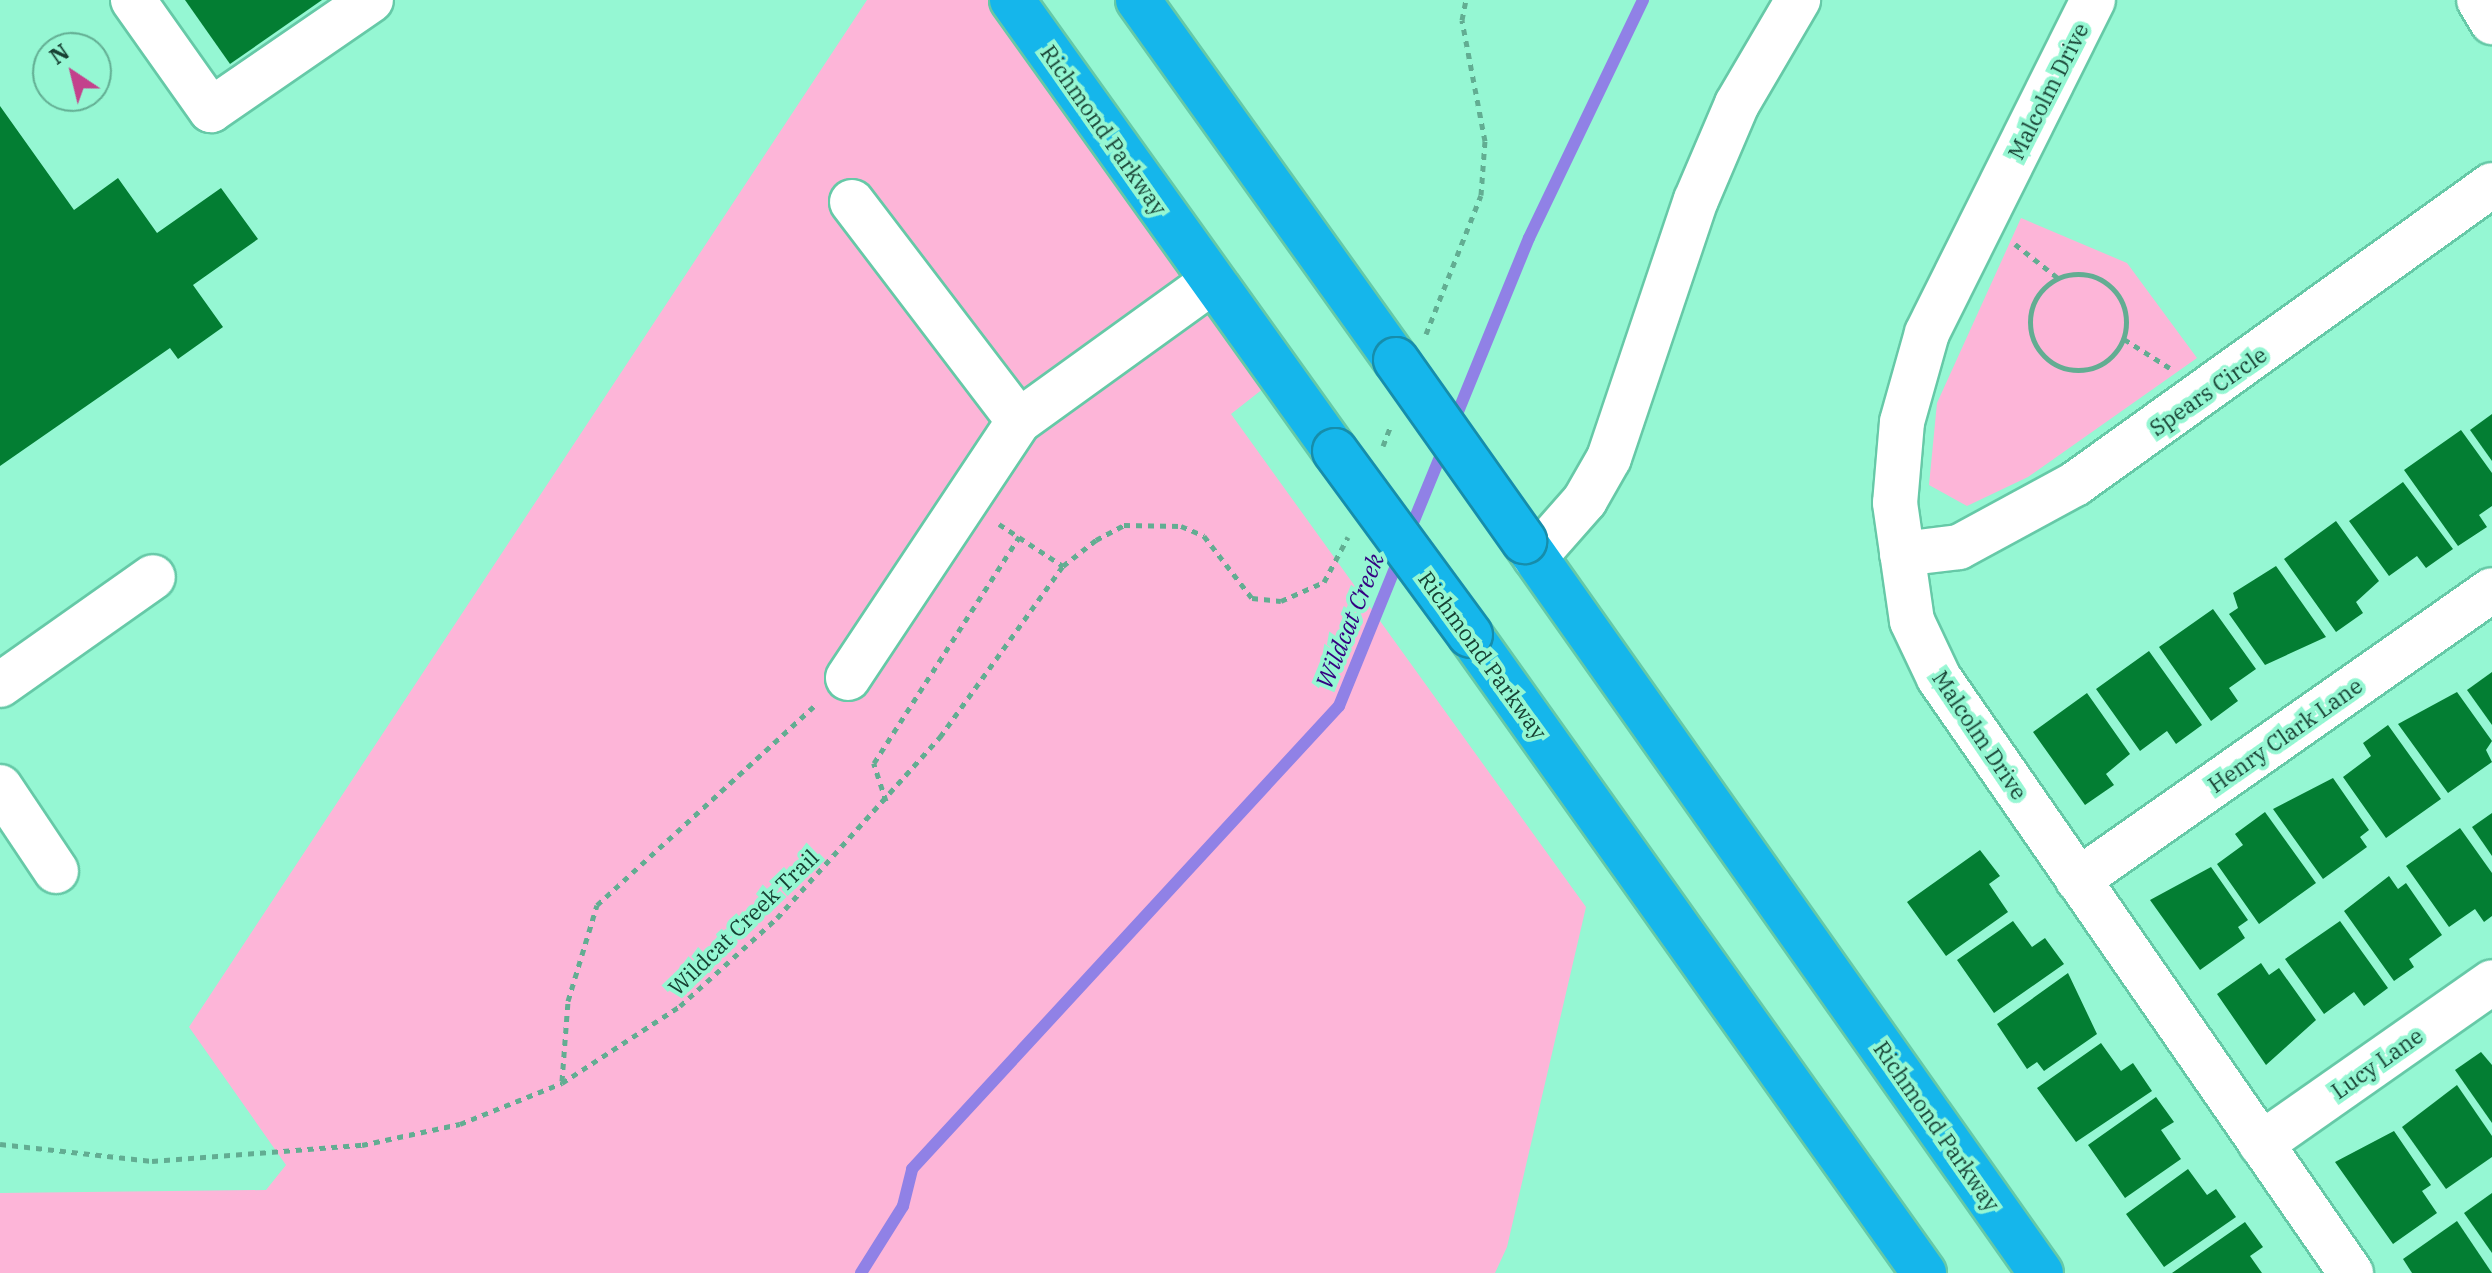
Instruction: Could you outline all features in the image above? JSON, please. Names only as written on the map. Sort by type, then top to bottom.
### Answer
[{"type":"highway","name":"Richmond Parkway","points":[[1012,0],[1212,282],[1470,635],[1924,1273]]},
{"type":"highway","name":"Richmond Parkway","points":[[1138,0],[2041,1273]]},
{"type":"street","points":[[133,0],[211,110],[371,0]]},
{"type":"street","points":[[1529,549],[1585,500],[1609,458],[1696,200],[1737,104],[1798,0]]},
{"type":"street","name":"Malcolm Drive","points":[[2093,0],[1927,333],[1902,422],[1895,503],[1912,621],[1939,678],[2351,1273]]},
{"type":"street","points":[[2479,0],[2492,22]]},
{"type":"street","name":"Spears Circle","points":[[1902,554],[1959,547],[2075,484],[2492,185]]},
{"type":"street","points":[[852,202],[1019,421]]},
{"type":"street","points":[[848,678],[1019,421],[1212,282]]},
{"type":"street","points":[[0,685],[153,577]]},
{"type":"street","name":"Henry Clark Lane","points":[[2078,880],[2492,590]]},
{"type":"street","points":[[0,787],[56,871]]},
{"type":"street","name":"Lucy Lane","points":[[2261,1144],[2492,982]]},
{"type":"path","points":[[1441,296],[1481,195],[1485,141],[1462,20],[1466,0]]},
{"type":"path","points":[[1982,221],[2058,278],[2106,282],[2125,306],[2124,339],[2101,365],[2068,369],[2052,363],[2032,337],[2033,304],[2058,278]]},
{"type":"path","points":[[965,502],[1063,566]]},
{"type":"path","name":"Wildcat Creek Trail","points":[[0,1144],[152,1161],[362,1145],[460,1124],[562,1083],[680,1006],[777,918],[886,801],[1063,566],[1124,525],[1153,520],[1204,536],[1252,598],[1305,596],[1338,562]]},
{"type":"path","points":[[886,801],[874,763],[1019,537]]},
{"type":"path","points":[[562,1083],[568,1001],[597,905],[848,678]]},
{"type":"shaded area","points":[[867,0],[1013,0],[1282,374],[1231,414],[1586,907],[1507,1247],[1495,1273],[0,1273],[0,1193],[266,1190],[286,1165],[189,1027]]},
{"type":"shaded area","points":[[2021,218],[2127,263],[2197,358],[2028,477],[1967,506],[1929,485],[1937,403]]},
{"type":"building","points":[[185,0],[322,0],[230,64]]},
{"type":"building","points":[[0,106],[74,210],[118,178],[157,233],[221,188],[258,239],[193,285],[223,327],[178,359],[170,348],[0,466]]},
{"type":"building","points":[[2492,414],[2492,461],[2470,430]]},
{"type":"building","points":[[2461,430],[2492,473],[2492,506],[2479,515],[2487,527],[2458,546],[2404,470]]},
{"type":"building","points":[[2403,482],[2453,549],[2426,568],[2417,556],[2389,576],[2349,521]]},
{"type":"building","points":[[2336,521],[2379,581],[2356,602],[2363,613],[2336,632],[2284,559]]},
{"type":"building","points":[[2276,566],[2326,637],[2265,665],[2229,614],[2238,608],[2233,593]]},
{"type":"building","points":[[2213,609],[2256,669],[2229,688],[2238,701],[2211,721],[2159,647]]},
{"type":"building","points":[[2149,651],[2202,725],[2176,744],[2167,731],[2140,751],[2096,689]]},
{"type":"building","points":[[2492,672],[2492,725],[2467,690]]},
{"type":"building","points":[[2457,692],[2492,741],[2486,750],[2492,762],[2448,793],[2398,724]]},
{"type":"building","points":[[2087,693],[2130,754],[2106,774],[2114,785],[2085,805],[2033,732]]},
{"type":"building","points":[[2388,725],[2441,799],[2386,838],[2343,777],[2371,756],[2363,743]]},
{"type":"building","points":[[2333,778],[2369,830],[2360,837],[2367,847],[2323,879],[2273,809]]},
{"type":"building","points":[[2265,812],[2316,883],[2259,924],[2217,864],[2243,845],[2235,834]]},
{"type":"building","points":[[2492,813],[2492,856],[2472,827]]},
{"type":"building","points":[[2460,828],[2492,873],[2492,916],[2484,922],[2475,909],[2449,927],[2406,866]]},
{"type":"building","points":[[1980,850],[2000,876],[1989,884],[2008,912],[1946,956],[1907,902]]},
{"type":"building","points":[[2211,867],[2248,920],[2238,927],[2245,938],[2200,970],[2150,900]]},
{"type":"building","points":[[2389,876],[2398,889],[2406,883],[2442,935],[2409,959],[2414,967],[2394,981],[2344,911]]},
{"type":"building","points":[[2013,921],[2032,947],[2045,938],[2064,964],[1994,1013],[1957,960]]},
{"type":"building","points":[[2340,921],[2388,988],[2364,1006],[2354,992],[2324,1014],[2285,959]]},
{"type":"building","points":[[2261,963],[2269,975],[2279,968],[2316,1020],[2266,1065],[2217,994]]},
{"type":"building","points":[[2068,973],[2097,1034],[2044,1071],[2037,1062],[2027,1069],[1997,1024]]},
{"type":"building","points":[[2101,1043],[2121,1071],[2133,1063],[2152,1091],[2076,1142],[2037,1088]]},
{"type":"building","points":[[2481,1052],[2492,1065],[2492,1123],[2455,1070]]},
{"type":"building","points":[[2457,1085],[2492,1136],[2492,1157],[2446,1189],[2402,1127]]},
{"type":"building","points":[[2156,1097],[2174,1122],[2161,1130],[2181,1159],[2125,1198],[2088,1145]]},
{"type":"building","points":[[2394,1131],[2431,1185],[2422,1191],[2437,1213],[2393,1244],[2335,1162]]},
{"type":"building","points":[[2188,1169],[2207,1195],[2216,1189],[2236,1217],[2164,1267],[2126,1214]]},
{"type":"building","points":[[2492,1193],[2492,1253],[2464,1213]]},
{"type":"building","points":[[2457,1221],[2492,1273],[2412,1273],[2403,1259]]},
{"type":"building","points":[[2245,1222],[2263,1247],[2250,1256],[2262,1273],[2172,1273]]},
{"type":"waterway","name":"Wildcat Creek","points":[[1453,424],[1529,238],[1643,0]]},
{"type":"waterway","name":"Wildcat Creek","points":[[1408,535],[1445,445]]},
{"type":"waterway","name":"Wildcat Creek","points":[[861,1273],[903,1206],[912,1169],[1339,706],[1400,556]]}]
